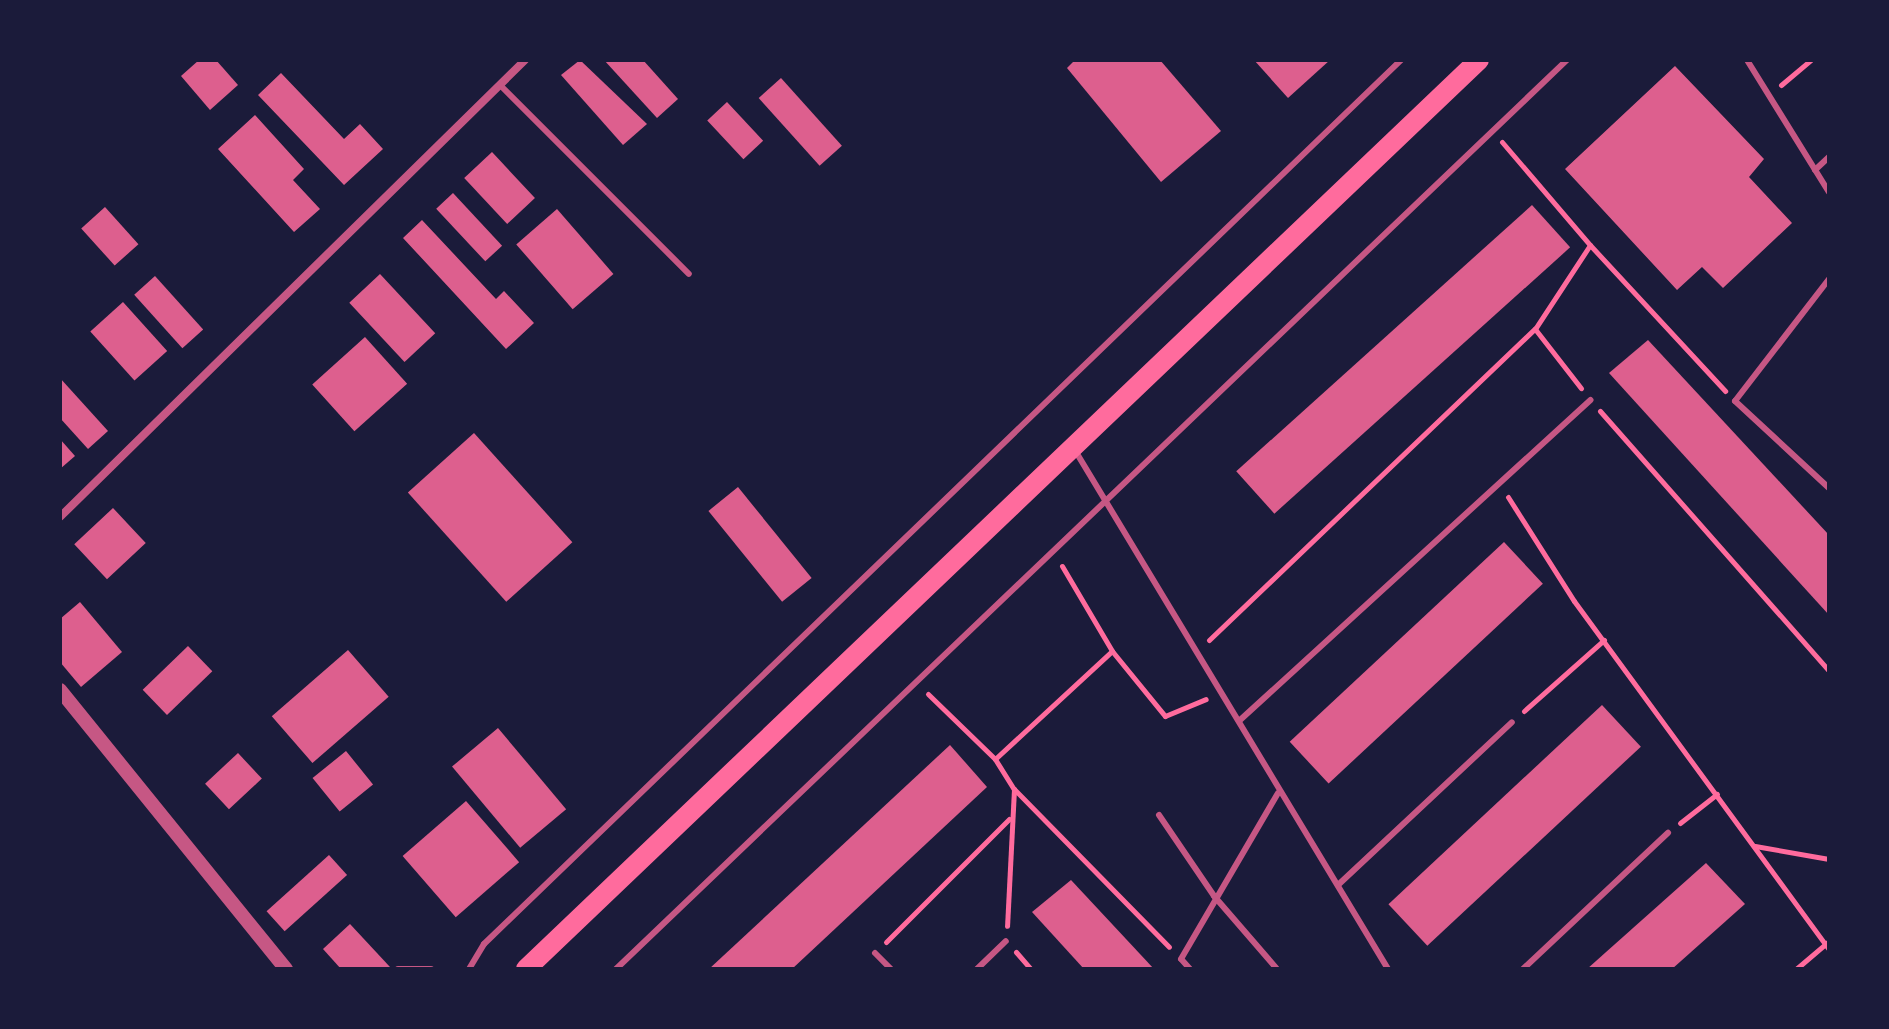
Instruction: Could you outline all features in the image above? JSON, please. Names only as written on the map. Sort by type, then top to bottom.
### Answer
[{"type":"main road","points":[[526,969],[1479,60]]},
{"type":"street","points":[[60,517],[525,60]]},
{"type":"street","points":[[60,690],[286,969]]},
{"type":"lane","points":[[469,969],[484,944],[1401,60]]},
{"type":"lane","points":[[616,969],[914,681],[1108,504],[1491,130],[1567,60]]},
{"type":"lane","points":[[1747,60],[1829,192]]},
{"type":"lane","points":[[500,85],[689,274]]},
{"type":"lane","points":[[1815,170],[1829,157]]},
{"type":"lane","points":[[1829,279],[1735,401],[1829,488]]},
{"type":"lane","points":[[1239,721],[1591,400]]},
{"type":"lane","points":[[1074,449],[1239,721],[1278,793],[1388,969]]},
{"type":"lane","points":[[1338,885],[1512,722]]},
{"type":"lane","points":[[1190,969],[1181,959],[1214,896],[1278,793]]},
{"type":"lane","points":[[1159,815],[1214,896],[1277,969]]},
{"type":"lane","points":[[1523,969],[1668,833]]},
{"type":"lane","points":[[977,969],[1006,941]]},
{"type":"lane","points":[[875,953],[891,969]]},
{"type":"lane","points":[[398,969],[431,969]]},
{"type":"path","points":[[1769,95],[1811,60]]},
{"type":"path","points":[[1491,130],[1590,245],[1735,401]]},
{"type":"path","points":[[1197,652],[1535,329],[1590,245]]},
{"type":"path","points":[[1535,329],[1591,400],[1829,671]]},
{"type":"path","points":[[1498,482],[1604,640],[1828,945],[1796,969]]},
{"type":"path","points":[[1055,553],[1112,651],[1165,716],[1222,693]]},
{"type":"path","points":[[1512,722],[1604,640]]},
{"type":"path","points":[[995,759],[1112,651]]},
{"type":"path","points":[[914,681],[995,759],[1014,789],[1181,959]]},
{"type":"path","points":[[1014,789],[1010,818],[1006,941],[1031,969]]},
{"type":"path","points":[[1668,833],[1717,794]]},
{"type":"path","points":[[875,953],[1010,818]]},
{"type":"path","points":[[1754,845],[1829,859]]},
{"type":"building","points":[[199,60],[216,60],[238,85],[210,110],[181,76]]},
{"type":"building","points":[[580,60],[647,124],[623,145],[561,75]]},
{"type":"building","points":[[604,60],[643,60],[678,99],[657,118]]},
{"type":"building","points":[[1075,60],[1160,60],[1221,131],[1161,182],[1067,68]]},
{"type":"building","points":[[1254,60],[1330,60],[1288,98]]},
{"type":"building","points":[[1675,66],[1764,159],[1749,177],[1792,223],[1723,288],[1702,267],[1677,290],[1565,169]]},
{"type":"building","points":[[281,73],[344,139],[360,124],[383,149],[344,185],[258,95]]},
{"type":"building","points":[[781,78],[842,146],[820,166],[759,98]]},
{"type":"building","points":[[727,102],[763,141],[743,159],[707,120]]},
{"type":"building","points":[[255,115],[304,169],[293,180],[320,209],[294,232],[218,149]]},
{"type":"building","points":[[492,152],[535,198],[507,224],[464,178]]},
{"type":"building","points":[[453,193],[502,246],[485,261],[436,209]]},
{"type":"building","points":[[1532,205],[1570,247],[1274,514],[1236,471]]},
{"type":"building","points":[[105,207],[138,244],[115,266],[81,228]]},
{"type":"building","points":[[557,209],[613,274],[573,309],[516,244]]},
{"type":"building","points":[[422,220],[496,299],[504,291],[534,323],[506,349],[403,238]]},
{"type":"building","points":[[380,274],[435,333],[405,362],[349,303]]},
{"type":"building","points":[[155,276],[203,330],[182,348],[134,295]]},
{"type":"building","points":[[123,302],[167,351],[134,380],[90,331]]},
{"type":"building","points":[[365,337],[407,384],[354,431],[312,385]]},
{"type":"building","points":[[1648,340],[1829,535],[1829,615],[1609,373]]},
{"type":"building","points":[[60,378],[108,431],[88,449],[60,418]]},
{"type":"building","points":[[474,433],[572,542],[506,602],[408,493]]},
{"type":"building","points":[[60,439],[75,456],[60,469]]},
{"type":"building","points":[[738,487],[812,578],[782,602],[708,511]]},
{"type":"building","points":[[113,508],[146,543],[107,579],[74,544]]},
{"type":"building","points":[[1504,542],[1543,584],[1329,784],[1290,742]]},
{"type":"building","points":[[80,602],[122,652],[81,687],[60,662],[60,619]]},
{"type":"building","points":[[188,646],[212,671],[167,715],[143,690]]},
{"type":"building","points":[[348,650],[389,697],[312,763],[272,716]]},
{"type":"building","points":[[1602,705],[1641,747],[1427,946],[1388,904]]},
{"type":"building","points":[[498,728],[566,809],[520,848],[452,767]]},
{"type":"building","points":[[950,745],[987,787],[792,969],[709,969]]},
{"type":"building","points":[[346,751],[373,784],[340,811],[313,778]]},
{"type":"building","points":[[238,753],[262,779],[229,809],[205,784]]},
{"type":"building","points":[[466,801],[519,862],[456,917],[403,856]]},
{"type":"building","points":[[329,855],[347,875],[285,931],[267,911]]},
{"type":"building","points":[[1706,863],[1745,904],[1672,969],[1587,969]]},
{"type":"building","points":[[1071,880],[1154,969],[1084,969],[1032,912]]},
{"type":"building","points":[[350,924],[390,967],[341,969],[323,949]]}]
